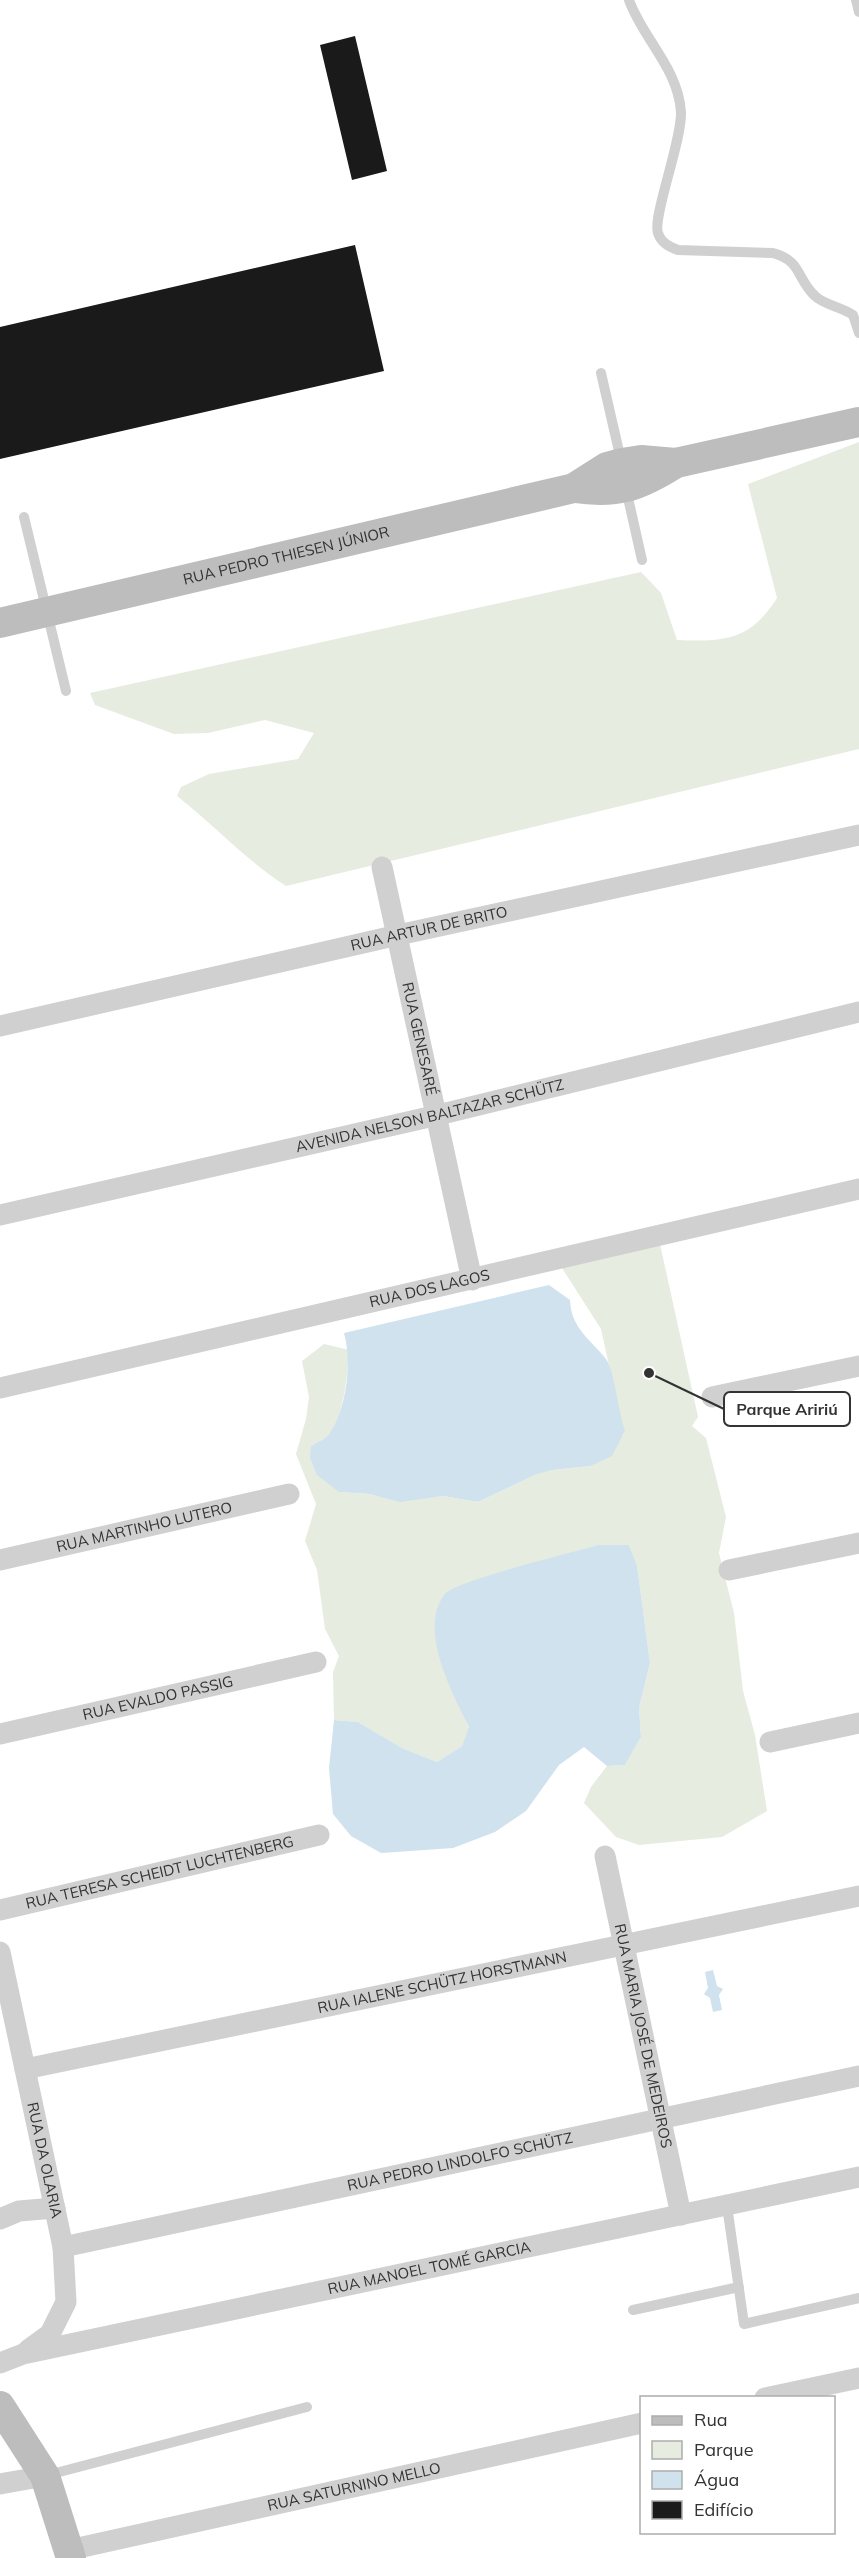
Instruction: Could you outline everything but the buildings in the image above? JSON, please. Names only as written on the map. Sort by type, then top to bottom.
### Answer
[{"type":"main road","name":"RUA PEDRO THIESEN JÚNIOR","points":[[0,623],[859,422]]},
{"type":"main road","points":[[1,2410],[45,2476],[70,2554]]},
{"type":"street","name":"RUA ARTUR DE BRITO","points":[[0,1026],[398,935],[859,835]]},
{"type":"street","name":"RUA GENESARÉ","points":[[382,867],[438,1115],[472,1280]]},
{"type":"street","name":"AVENIDA NELSON BALTAZAR SCHÜTZ","points":[[0,1215],[438,1115],[859,1012]]},
{"type":"street","name":"RUA DOS LAGOS","points":[[0,1388],[859,1190]]},
{"type":"street","points":[[712,1397],[859,1366]]},
{"type":"street","name":"RUA MARTINHO LUTERO","points":[[0,1560],[289,1494]]},
{"type":"street","points":[[729,1570],[859,1543]]},
{"type":"street","name":"RUA EVALDO PASSIG","points":[[0,1734],[316,1662]]},
{"type":"street","points":[[770,1742],[859,1723]]},
{"type":"street","name":"RUA TERESA SCHEIDT LUCHTENBERG","points":[[0,1910],[319,1835]]},
{"type":"street","name":"RUA MARIA JOSÉ DE MEDEIROS","points":[[605,1856],[681,2215]]},
{"type":"street","name":"RUA IALENE SCHÜTZ HORSTMANN","points":[[25,2069],[623,1943],[859,1896]]},
{"type":"street","name":"RUA DA OLARIA","points":[[0,1952],[63,2247],[66,2302],[50,2334],[22,2354]]},
{"type":"street","name":"RUA PEDRO LINDOLFO SCHÜTZ","points":[[63,2247],[859,2076]]},
{"type":"street","name":"RUA MANOEL TOMÉ GARCIA","points":[[0,2363],[22,2354],[859,2177]]},
{"type":"street","points":[[0,2219],[19,2211],[55,2208]]},
{"type":"street","points":[[770,2396],[859,2378]]},
{"type":"street","name":"RUA SATURNINO MELLO","points":[[70,2554],[640,2423]]},
{"type":"street","points":[[0,2484],[45,2476]]},
{"type":"lane","points":[[629,0],[668,68],[681,112],[670,177],[657,218],[657,233],[666,245],[678,250],[773,253],[784,256],[795,264],[816,298],[845,309],[853,315],[859,329]]},
{"type":"lane","points":[[856,0],[859,12]]},
{"type":"lane","points":[[601,373],[616,478],[642,560]]},
{"type":"lane","points":[[24,518],[66,691]]},
{"type":"lane","points":[[727,2206],[744,2324],[859,2298]]},
{"type":"lane","points":[[633,2310],[739,2287]]},
{"type":"lane","points":[[45,2476],[307,2407]]},
{"type":"green space","points":[[859,442],[859,749],[286,886],[257,865],[177,796],[181,787],[209,774],[298,759],[314,733],[265,720],[208,733],[174,734],[95,705],[90,693],[641,572],[661,593],[677,640],[709,640],[734,636],[757,623],[777,598],[748,484]]},
{"type":"green space","points":[[660,1244],[698,1417],[692,1426],[706,1438],[726,1517],[719,1553],[734,1613],[743,1691],[755,1735],[767,1811],[722,1837],[639,1845],[616,1837],[584,1803],[591,1787],[607,1766],[625,1765],[641,1737],[639,1708],[650,1663],[637,1565],[629,1545],[598,1545],[468,1583],[461,1710],[469,1728],[462,1746],[437,1762],[402,1748],[358,1722],[334,1720],[333,1672],[339,1656],[325,1629],[317,1570],[305,1541],[316,1504],[296,1454],[306,1419],[309,1397],[302,1361],[324,1344],[349,1350],[344,1392],[336,1423],[329,1434],[311,1446],[339,1492],[370,1494],[400,1501],[443,1496],[478,1502],[535,1475],[552,1470],[590,1466],[624,1434],[601,1329],[562,1268]]},
{"type":"water","points":[[549,1285],[570,1300],[571,1310],[578,1326],[609,1364],[625,1431],[612,1456],[590,1466],[552,1470],[535,1475],[478,1502],[443,1496],[400,1502],[370,1494],[339,1492],[317,1475],[310,1458],[311,1446],[330,1433],[344,1397],[348,1357],[344,1333]]},
{"type":"water","points":[[598,1545],[629,1545],[637,1565],[650,1663],[639,1708],[641,1737],[625,1765],[607,1766],[584,1747],[559,1765],[526,1811],[495,1832],[453,1848],[381,1853],[351,1836],[333,1814],[329,1768],[334,1720],[358,1722],[402,1748],[437,1762],[462,1746],[469,1727],[447,1680],[436,1643],[437,1608],[445,1594],[453,1588],[491,1575]]},
{"type":"water","points":[[713,1970],[717,1986],[723,1989],[719,1995],[722,2010],[713,2012],[710,1998],[704,1994],[708,1988],[705,1972]]},
{"type":"place","name":"Parque Aririú","points":[[649,1373]]}]
